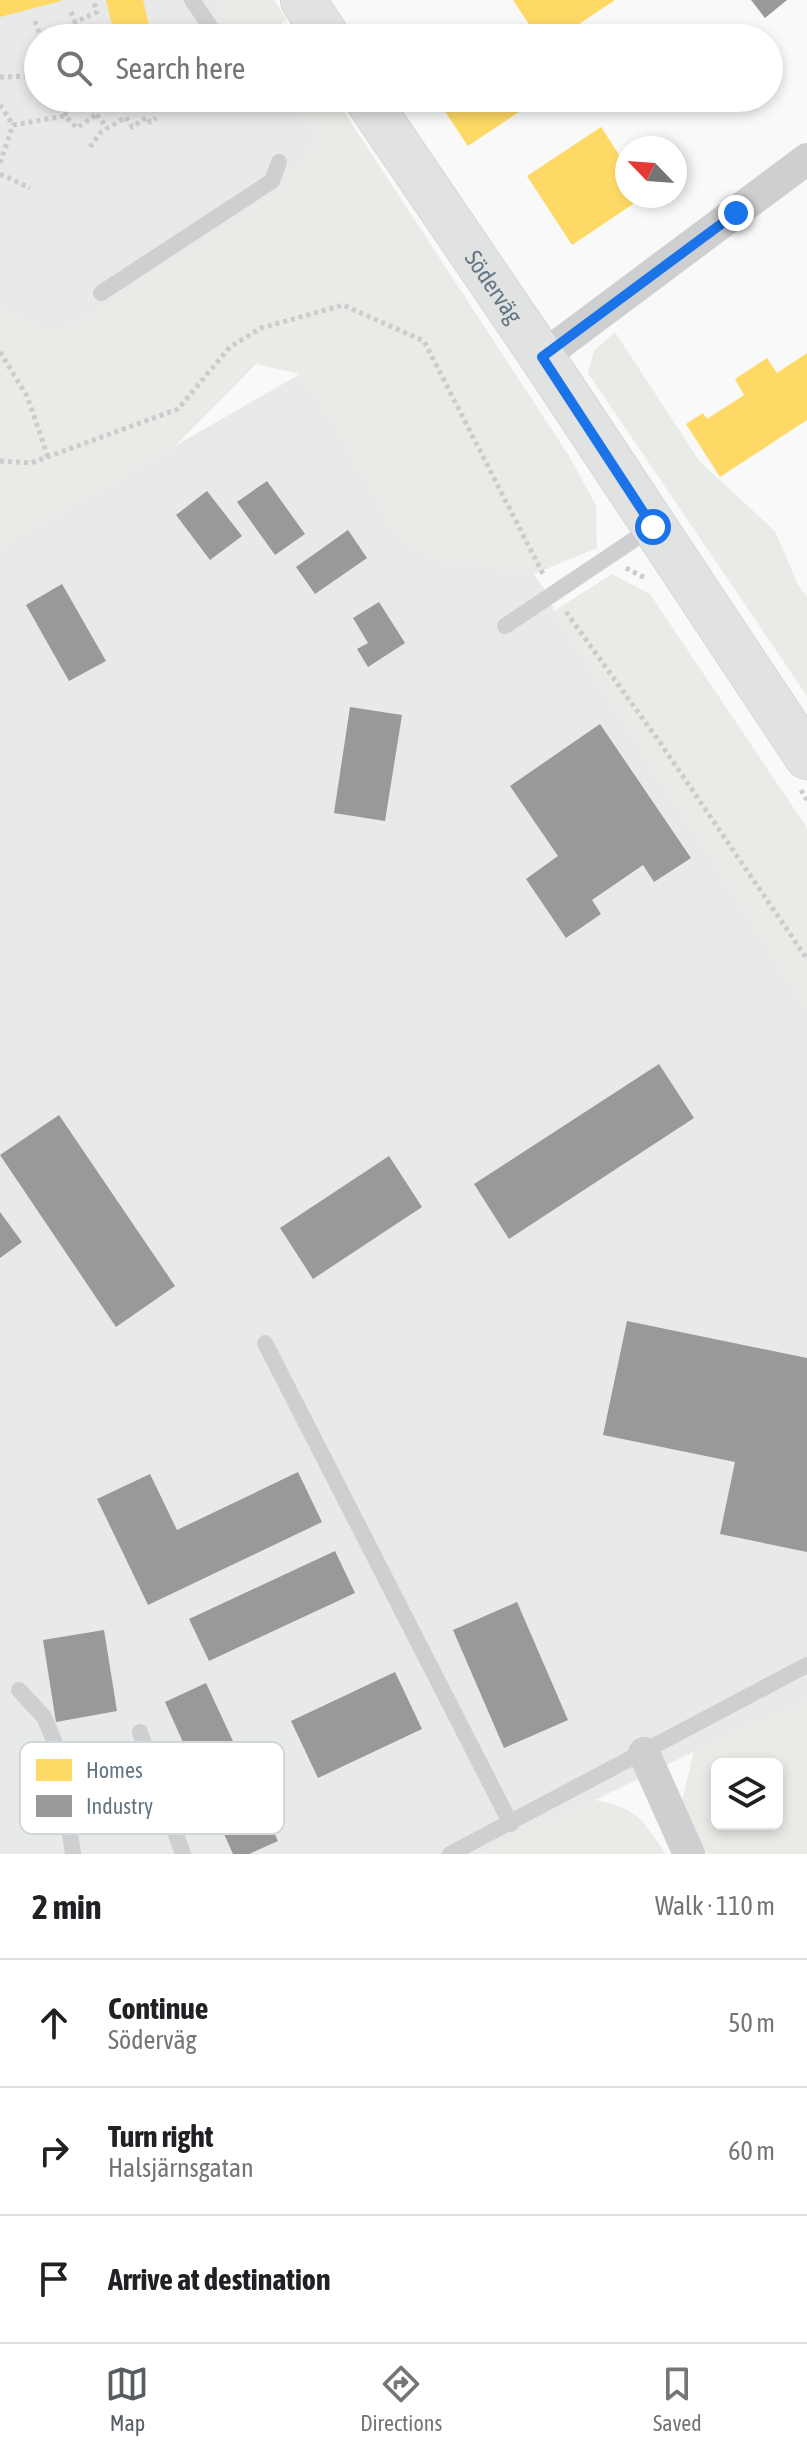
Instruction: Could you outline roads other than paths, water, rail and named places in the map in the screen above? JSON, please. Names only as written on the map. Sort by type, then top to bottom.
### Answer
[{"type":"main road","name":"Söderväg","points":[[376,112],[807,757]]},
{"type":"street","points":[[542,357],[807,159]]},
{"type":"street","points":[[644,1753],[689,1854]]},
{"type":"lane","points":[[192,0],[208,24]]},
{"type":"lane","points":[[101,293],[272,181],[279,162]]},
{"type":"lane","points":[[505,626],[653,527]]},
{"type":"lane","points":[[265,1343],[511,1824]]},
{"type":"lane","points":[[450,1854],[807,1665]]},
{"type":"lane","points":[[19,1690],[44,1717],[55,1742]]},
{"type":"lane","points":[[140,1732],[144,1742]]},
{"type":"lane","points":[[70,1834],[73,1854]]},
{"type":"lane","points":[[176,1834],[183,1854]]}]
